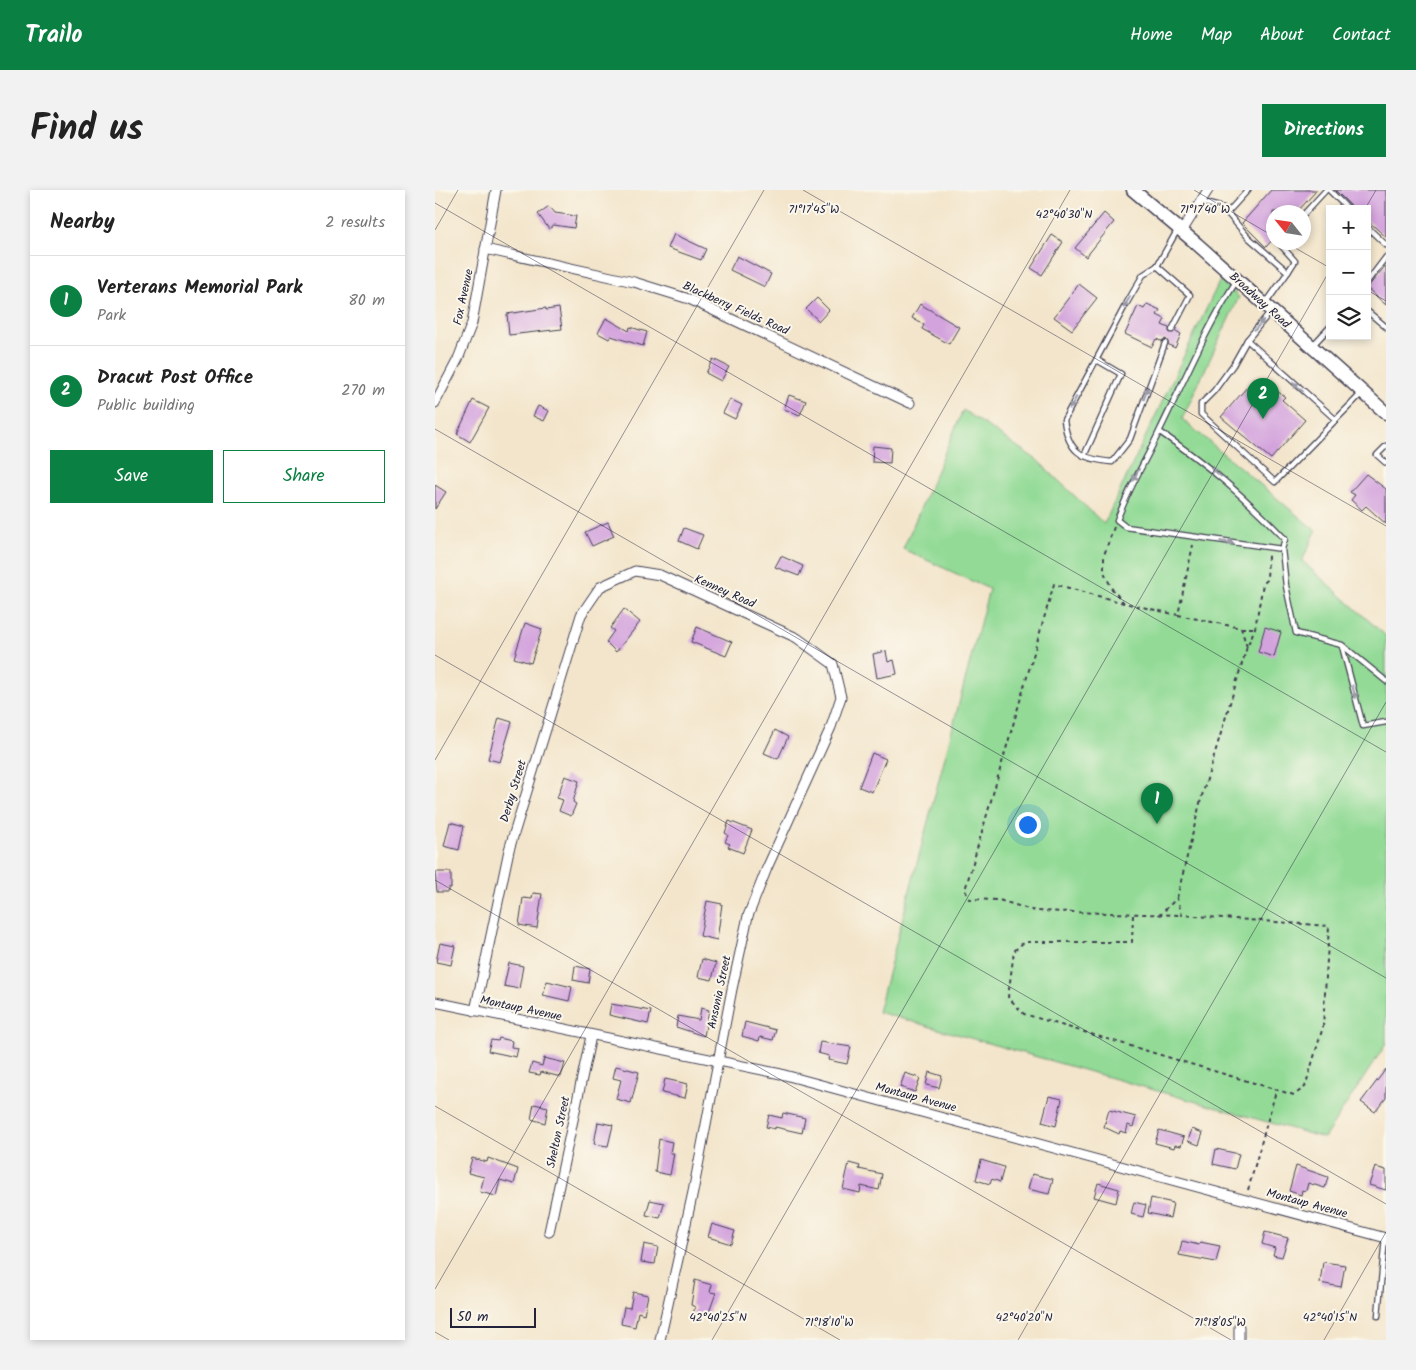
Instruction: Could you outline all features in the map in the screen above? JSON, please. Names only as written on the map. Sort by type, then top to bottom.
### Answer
[{"type":"main road","name":"Broadway Road","points":[[1133,190],[1269,307],[1386,413]]},
{"type":"street","name":"Fox Avenue","points":[[435,403],[458,359],[472,323],[496,190]]},
{"type":"street","points":[[1180,230],[1208,190]]},
{"type":"street","name":"Blackberry Fields Road","points":[[485,249],[634,282],[689,299],[910,403]]},
{"type":"street","name":"Kenney Road","points":[[600,587],[635,571],[660,575],[797,638],[833,664]]},
{"type":"street","name":"Derby Street","points":[[475,1011],[509,850],[581,615],[600,587]]},
{"type":"street","name":"Ansonia Street","points":[[660,1340],[693,1192],[748,916],[767,868],[831,727],[841,697],[833,664]]},
{"type":"street","name":"Montaup Avenue","points":[[435,1002],[591,1036],[781,1074],[1386,1237]]},
{"type":"street","name":"Shelton Street","points":[[549,1232],[591,1036]]},
{"type":"street","points":[[1239,1327],[1239,1340]]},
{"type":"lane","points":[[1227,213],[1248,190]]},
{"type":"lane","points":[[1311,206],[1327,190],[1344,205]]},
{"type":"lane","points":[[1200,202],[1223,208],[1248,237],[1288,272]]},
{"type":"lane","points":[[1165,343],[1130,440],[1112,462],[1093,460],[1077,452],[1066,438],[1064,420],[1108,336],[1143,275],[1157,266],[1180,230]]},
{"type":"lane","points":[[1371,231],[1386,246]]},
{"type":"lane","points":[[1285,250],[1295,261],[1233,366],[1214,391],[1201,404],[1201,414],[1275,482],[1363,392]]},
{"type":"lane","points":[[1371,277],[1386,257]]},
{"type":"lane","points":[[1157,266],[1190,295],[1172,330]]},
{"type":"lane","points":[[1237,280],[1218,309],[1195,354],[1160,432],[1127,494],[1117,520],[1126,527],[1282,550]]},
{"type":"lane","points":[[1371,314],[1386,327]]},
{"type":"lane","points":[[1312,346],[1326,331]]},
{"type":"lane","points":[[1247,340],[1335,419]]},
{"type":"lane","points":[[1084,456],[1121,374],[1097,360]]},
{"type":"lane","points":[[1160,432],[1201,459],[1253,505],[1285,539],[1282,550],[1286,586],[1296,633],[1342,645],[1386,681]]},
{"type":"lane","points":[[1386,446],[1377,455],[1386,463]]},
{"type":"lane","points":[[1342,645],[1363,726],[1386,722]]},
{"type":"lane","points":[[1377,1316],[1386,1237]]},
{"type":"path","points":[[1117,520],[1103,555],[1104,572],[1111,589],[1123,603]]},
{"type":"path","points":[[1178,615],[1194,538]]},
{"type":"path","points":[[1182,915],[1177,898],[1201,799],[1247,647],[1255,628],[1263,584],[1267,580],[1268,548]]},
{"type":"path","points":[[1133,915],[1131,942],[1024,942],[1014,951],[1008,997],[1024,1014],[1294,1095],[1305,1087],[1323,1027],[1329,926],[1182,915],[1035,911],[999,900],[969,899],[965,890],[1053,584],[1123,603],[1178,615],[1241,628],[1255,628]]},
{"type":"path","points":[[1241,628],[1247,647]]},
{"type":"path","points":[[1160,914],[1177,898]]},
{"type":"path","points":[[1245,1200],[1276,1090]]},
{"type":"green space","points":[[1220,280],[1239,297],[1182,419],[1316,531],[1302,561],[1386,636],[1386,1044],[1324,1138],[878,1012],[989,589],[903,549],[963,410],[1037,460],[1104,524]]},
{"type":"building","points":[[1271,190],[1317,190],[1303,205],[1266,205],[1266,247],[1242,223]]},
{"type":"building","points":[[1335,190],[1386,190],[1386,237],[1371,224],[1371,205],[1350,205]]},
{"type":"building","points":[[549,206],[555,213],[576,216],[574,228],[554,225],[549,229],[538,214]]},
{"type":"building","points":[[1104,213],[1114,222],[1086,257],[1075,248]]},
{"type":"building","points":[[674,234],[706,249],[701,260],[668,248]]},
{"type":"building","points":[[1052,235],[1063,242],[1042,275],[1031,268]]},
{"type":"building","points":[[737,256],[771,274],[765,287],[730,270]]},
{"type":"building","points":[[1386,265],[1386,305],[1371,292],[1371,283]]},
{"type":"building","points":[[1079,284],[1097,298],[1072,330],[1054,317]]},
{"type":"building","points":[[817,298],[829,310],[819,321],[806,309]]},
{"type":"building","points":[[920,304],[959,327],[949,344],[922,329],[924,325],[912,318]]},
{"type":"building","points":[[1147,304],[1160,310],[1157,315],[1165,319],[1162,325],[1169,328],[1170,333],[1176,331],[1181,334],[1175,348],[1169,345],[1166,339],[1161,341],[1156,339],[1152,347],[1125,334],[1138,306],[1144,309]]},
{"type":"building","points":[[546,308],[546,310],[559,308],[562,329],[509,335],[507,314]]},
{"type":"building","points":[[606,318],[629,331],[630,327],[647,332],[643,346],[611,336],[609,339],[598,333]]},
{"type":"building","points":[[713,359],[729,367],[721,381],[706,373]]},
{"type":"building","points":[[1255,378],[1274,394],[1277,391],[1285,397],[1282,400],[1305,420],[1271,459],[1221,417]]},
{"type":"building","points":[[789,395],[806,401],[800,415],[784,409]]},
{"type":"building","points":[[730,399],[742,405],[735,419],[723,413]]},
{"type":"building","points":[[473,400],[489,408],[470,442],[457,434]]},
{"type":"building","points":[[538,406],[549,411],[544,421],[533,416]]},
{"type":"building","points":[[873,446],[891,448],[890,463],[872,462]]},
{"type":"building","points":[[1366,474],[1386,489],[1386,524],[1366,506],[1362,510],[1351,500],[1355,495],[1350,492]]},
{"type":"building","points":[[435,485],[446,492],[435,509]]},
{"type":"building","points":[[608,522],[614,536],[592,546],[585,532]]},
{"type":"building","points":[[684,528],[703,535],[697,549],[679,541]]},
{"type":"building","points":[[781,556],[803,566],[799,576],[775,567]]},
{"type":"building","points":[[624,609],[640,622],[616,652],[606,642],[614,631],[610,628]]},
{"type":"building","points":[[525,623],[542,629],[531,663],[514,658]]},
{"type":"building","points":[[697,627],[732,642],[726,656],[691,642]]},
{"type":"building","points":[[1265,627],[1281,632],[1274,657],[1258,652]]},
{"type":"building","points":[[886,651],[888,662],[894,660],[897,674],[877,678],[873,654]]},
{"type":"building","points":[[499,718],[512,722],[500,762],[488,759]]},
{"type":"building","points":[[775,730],[788,737],[778,759],[764,753]]},
{"type":"building","points":[[872,753],[886,759],[872,792],[859,787]]},
{"type":"building","points":[[565,776],[579,781],[573,802],[576,804],[571,816],[559,811],[563,800],[557,798]]},
{"type":"building","points":[[729,821],[752,830],[743,853],[728,847],[730,844],[725,842],[728,835],[725,833]]},
{"type":"building","points":[[450,822],[464,826],[459,850],[444,846]]},
{"type":"building","points":[[435,872],[451,872],[451,888],[448,888],[448,892],[437,892]]},
{"type":"building","points":[[533,893],[542,894],[537,928],[519,925],[523,898],[532,899]]},
{"type":"building","points":[[707,901],[722,904],[717,940],[700,936]]},
{"type":"building","points":[[440,943],[455,946],[451,965],[436,962]]},
{"type":"building","points":[[702,959],[716,963],[712,980],[698,977]]},
{"type":"building","points":[[509,963],[523,966],[519,989],[504,986]]},
{"type":"building","points":[[575,966],[590,969],[588,983],[573,980]]},
{"type":"building","points":[[547,981],[572,987],[569,1001],[543,995]]},
{"type":"building","points":[[611,1004],[651,1011],[648,1024],[609,1015]]},
{"type":"building","points":[[701,1008],[709,1010],[704,1036],[676,1027],[678,1016],[699,1020]]},
{"type":"building","points":[[745,1022],[776,1030],[773,1040],[760,1037],[759,1041],[742,1036]]},
{"type":"building","points":[[499,1038],[512,1041],[511,1047],[518,1048],[516,1057],[488,1051],[491,1040],[498,1041]]},
{"type":"building","points":[[820,1042],[851,1047],[847,1064],[828,1060],[829,1056],[818,1053]]},
{"type":"building","points":[[544,1058],[565,1063],[561,1077],[541,1072],[540,1075],[529,1073],[532,1063],[542,1066]]},
{"type":"building","points":[[616,1066],[639,1072],[631,1103],[616,1099],[621,1080],[613,1078]]},
{"type":"building","points":[[1386,1069],[1386,1098],[1375,1112],[1361,1102]]},
{"type":"building","points":[[929,1072],[942,1076],[939,1088],[926,1085]]},
{"type":"building","points":[[905,1073],[920,1078],[915,1092],[900,1087]]},
{"type":"building","points":[[665,1079],[688,1084],[685,1098],[662,1093]]},
{"type":"building","points":[[1049,1096],[1062,1099],[1056,1126],[1042,1122]]},
{"type":"building","points":[[534,1104],[548,1107],[545,1123],[531,1119]]},
{"type":"building","points":[[1109,1110],[1136,1117],[1133,1127],[1128,1125],[1126,1133],[1120,1131],[1119,1134],[1104,1127]]},
{"type":"building","points":[[783,1113],[805,1118],[802,1133],[766,1127],[769,1115],[782,1118]]},
{"type":"building","points":[[598,1122],[613,1125],[608,1146],[594,1144]]},
{"type":"building","points":[[1192,1129],[1203,1133],[1199,1145],[1188,1141]]},
{"type":"building","points":[[1159,1130],[1184,1137],[1181,1146],[1175,1145],[1174,1148],[1155,1143]]},
{"type":"building","points":[[659,1139],[672,1142],[670,1153],[674,1153],[670,1175],[655,1172]]},
{"type":"building","points":[[1216,1149],[1239,1154],[1235,1169],[1213,1164]]},
{"type":"building","points":[[472,1158],[487,1162],[488,1158],[518,1169],[514,1184],[500,1180],[496,1196],[480,1192],[484,1177],[468,1173]]},
{"type":"building","points":[[981,1160],[1004,1167],[1000,1182],[992,1179],[990,1184],[976,1180]]},
{"type":"building","points":[[849,1163],[860,1166],[859,1169],[882,1174],[879,1190],[861,1186],[860,1193],[843,1189]]},
{"type":"building","points":[[1296,1166],[1328,1177],[1325,1188],[1308,1183],[1306,1191],[1302,1190],[1301,1195],[1289,1191]]},
{"type":"building","points":[[1375,1167],[1386,1170],[1386,1190],[1369,1185]]},
{"type":"building","points":[[1032,1174],[1053,1179],[1049,1194],[1028,1189]]},
{"type":"building","points":[[1098,1183],[1119,1189],[1116,1203],[1094,1197]]},
{"type":"building","points":[[1151,1198],[1173,1203],[1170,1218],[1148,1213]]},
{"type":"building","points":[[650,1200],[664,1203],[660,1218],[646,1215]]},
{"type":"building","points":[[1134,1202],[1146,1205],[1143,1217],[1131,1214]]},
{"type":"building","points":[[712,1224],[735,1231],[731,1244],[708,1237]]},
{"type":"building","points":[[1265,1232],[1288,1238],[1282,1257],[1273,1255],[1275,1248],[1262,1244]]},
{"type":"building","points":[[1182,1241],[1199,1245],[1200,1242],[1220,1246],[1216,1262],[1179,1255]]},
{"type":"building","points":[[644,1244],[658,1247],[655,1264],[641,1262]]},
{"type":"building","points":[[1323,1262],[1345,1265],[1341,1287],[1320,1283]]},
{"type":"building","points":[[695,1280],[712,1285],[710,1292],[716,1293],[708,1315],[693,1314],[695,1307],[691,1305]]},
{"type":"building","points":[[633,1292],[648,1295],[644,1314],[638,1312],[635,1327],[621,1324],[624,1307],[630,1308]]},
{"type":"place","name":"Dracut Post Office","points":[[1263,419]]},
{"type":"place","name":"Verterans Memorial Park","points":[[1157,824]]}]
